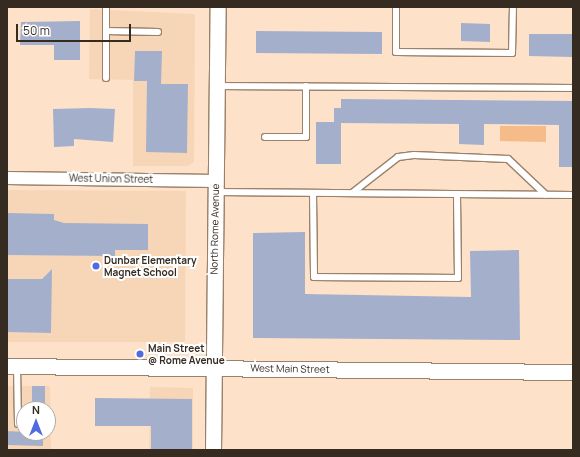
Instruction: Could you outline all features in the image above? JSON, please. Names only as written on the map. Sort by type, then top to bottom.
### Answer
[{"type":"street","name":"North Rome Avenue","points":[[213,450],[218,7]]},
{"type":"street","name":"West Union Street","points":[[7,178],[216,186]]},
{"type":"street","name":"West Main Street","points":[[12,366],[573,372]]},
{"type":"lane","points":[[106,7],[106,78]]},
{"type":"lane","points":[[396,7],[396,52],[512,53],[513,7]]},
{"type":"lane","points":[[106,31],[158,32]]},
{"type":"lane","points":[[217,86],[573,88]]},
{"type":"lane","points":[[265,137],[306,137],[306,86]]},
{"type":"lane","points":[[352,193],[398,157],[414,155],[508,159],[546,195]]},
{"type":"lane","points":[[216,186],[313,193],[573,195]]},
{"type":"lane","points":[[313,193],[314,277],[458,278],[457,194]]},
{"type":"lane","points":[[12,366],[16,405]]},
{"type":"shaded area","points":[[90,9],[195,14],[194,162],[188,166],[133,166],[133,80],[89,79]]},
{"type":"shaded area","points":[[500,126],[546,126],[546,142],[500,141]]},
{"type":"shaded area","name":"Dunbar Elementary Magnet School","points":[[7,190],[186,191],[185,342],[7,342]]},
{"type":"shaded area","points":[[7,386],[50,386],[50,401],[16,401],[16,441],[51,441],[51,450],[7,450]]},
{"type":"shaded area","points":[[150,387],[193,388],[193,450],[149,450]]},
{"type":"building","points":[[80,21],[80,60],[54,60],[54,45],[20,45],[21,22]]},
{"type":"building","points":[[461,23],[490,24],[490,42],[461,41]]},
{"type":"building","points":[[256,31],[382,32],[382,54],[256,53]]},
{"type":"building","points":[[529,34],[573,34],[573,57],[529,56]]},
{"type":"building","points":[[135,51],[162,51],[161,84],[188,84],[187,153],[146,152],[147,81],[134,81]]},
{"type":"building","points":[[341,99],[573,101],[573,167],[559,167],[559,125],[484,124],[484,145],[459,144],[459,124],[341,123],[341,164],[316,164],[316,122],[334,122],[334,108],[341,108]]},
{"type":"building","points":[[53,109],[115,109],[113,142],[74,139],[74,146],[54,147]]},
{"type":"building","points":[[7,213],[54,214],[54,220],[64,223],[148,224],[148,250],[115,250],[115,256],[7,255]]},
{"type":"building","points":[[305,232],[305,294],[471,297],[470,251],[519,250],[520,340],[253,338],[253,233]]},
{"type":"building","points":[[52,269],[51,333],[7,332],[7,279],[42,279]]},
{"type":"building","points":[[32,386],[45,386],[45,401],[32,401]]},
{"type":"building","points":[[95,398],[192,399],[192,450],[151,450],[151,426],[95,426]]},
{"type":"building","points":[[7,431],[16,432],[16,441],[43,441],[43,446],[7,445]]},
{"type":"place","name":"Dunbar Elementary Magnet School","points":[[96,266]]},
{"type":"place","name":"Main Street @ Rome Avenue","points":[[140,354]]}]
